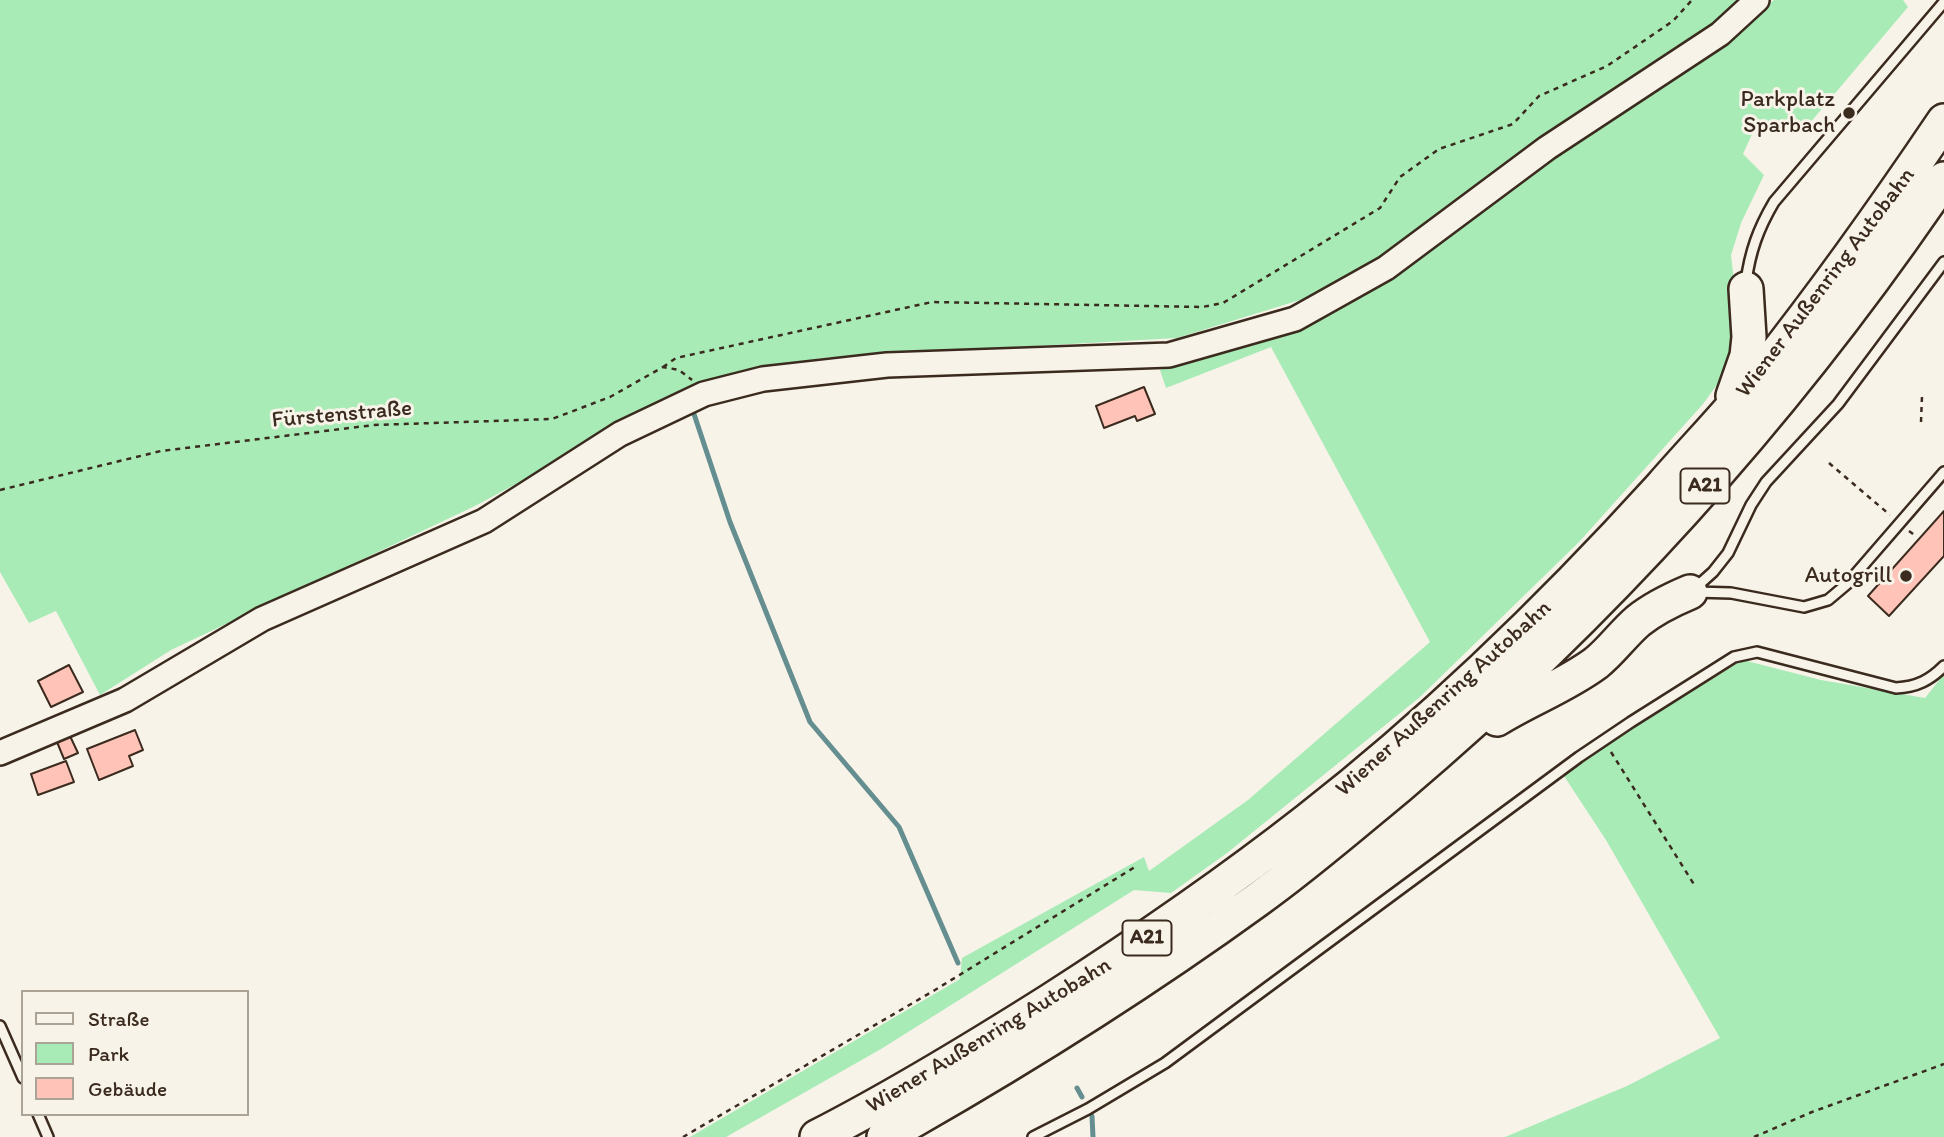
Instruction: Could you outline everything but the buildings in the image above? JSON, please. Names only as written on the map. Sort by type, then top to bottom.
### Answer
[{"type":"highway","name":"Wiener Außenring Autobahn","points":[[817,1137],[973,1050],[1110,963],[1212,892],[1310,818],[1450,699],[1610,543],[1726,415],[1868,233],[1944,121]]},
{"type":"highway","name":"Wiener Außenring Autobahn","points":[[884,1137],[983,1081],[1149,976],[1260,898],[1364,816],[1509,690],[1626,573],[1776,405],[1894,253],[1944,179]]},
{"type":"highway","points":[[1726,415],[1747,356],[1749,337],[1746,289]]},
{"type":"highway","points":[[1429,760],[1525,702],[1564,684],[1597,662],[1639,620],[1663,603],[1690,592]]},
{"type":"street","points":[[0,753],[125,700],[262,619],[484,521],[620,434],[704,394],[764,379],[887,365],[1169,355],[1295,319],[1386,268],[1547,148],[1720,34],[1757,0]]},
{"type":"lane","points":[[1746,289],[1749,257],[1758,229],[1774,202],[1944,2]]},
{"type":"lane","points":[[1690,592],[1713,572],[1728,553],[1751,505],[1766,482],[1838,404],[1944,262]]},
{"type":"lane","points":[[1690,592],[1731,593],[1804,607],[1828,600],[1847,584],[1944,472]]},
{"type":"lane","points":[[1033,1137],[1088,1109],[1165,1062],[1603,740],[1734,657],[1757,652],[1896,688],[1911,688],[1923,683],[1944,666]]},
{"type":"lane","points":[[0,1026],[21,1073]]},
{"type":"lane","points":[[39,1116],[48,1137]]},
{"type":"path","name":"Fürstenstraße","points":[[0,490],[161,451],[374,425],[552,419],[610,397],[676,358],[932,302],[1202,307],[1223,303],[1380,208],[1400,177],[1439,149],[1513,124],[1539,96],[1607,66],[1673,21],[1692,0]]},
{"type":"path","points":[[663,367],[679,370]]},
{"type":"path","points":[[1921,422],[1922,396]]},
{"type":"path","points":[[1829,463],[1900,523]]},
{"type":"path","points":[[1603,740],[1695,886]]},
{"type":"path","points":[[682,1137],[935,990],[1135,867]]},
{"type":"path","points":[[1754,1137],[1812,1112],[1944,1064]]},
{"type":"green space","points":[[0,0],[1748,0],[1610,99],[1329,291],[1177,338],[821,358],[705,382],[475,506],[171,650],[100,695],[56,611],[29,623],[0,572]]},
{"type":"green space","points":[[1774,0],[1903,0],[1908,7],[1804,130],[1754,130],[1743,154],[1764,175],[1741,223],[1731,255],[1738,316],[1732,364],[1703,404],[1579,542],[1420,697],[1227,853],[1171,893],[1134,890],[881,1049],[726,1137],[690,1137],[960,979],[962,958],[1144,857],[1149,871],[1248,800],[1430,642],[1271,347],[1166,388],[1160,370],[1218,353],[1469,219],[1683,69]]},
{"type":"green space","points":[[1743,660],[1821,680],[1925,698],[1944,674],[1944,1137],[1505,1137],[1627,1086],[1720,1038],[1606,840],[1564,776],[1614,739]]},
{"type":"waterway","points":[[694,414],[730,522],[810,722],[899,827],[958,963]]},
{"type":"waterway","points":[[1077,1088],[1082,1097]]},
{"type":"waterway","points":[[1092,1116],[1093,1137]]},
{"type":"place","name":"Parkplatz Sparbach","points":[[1849,113]]},
{"type":"place","name":"Autogrill","points":[[1906,576]]}]
